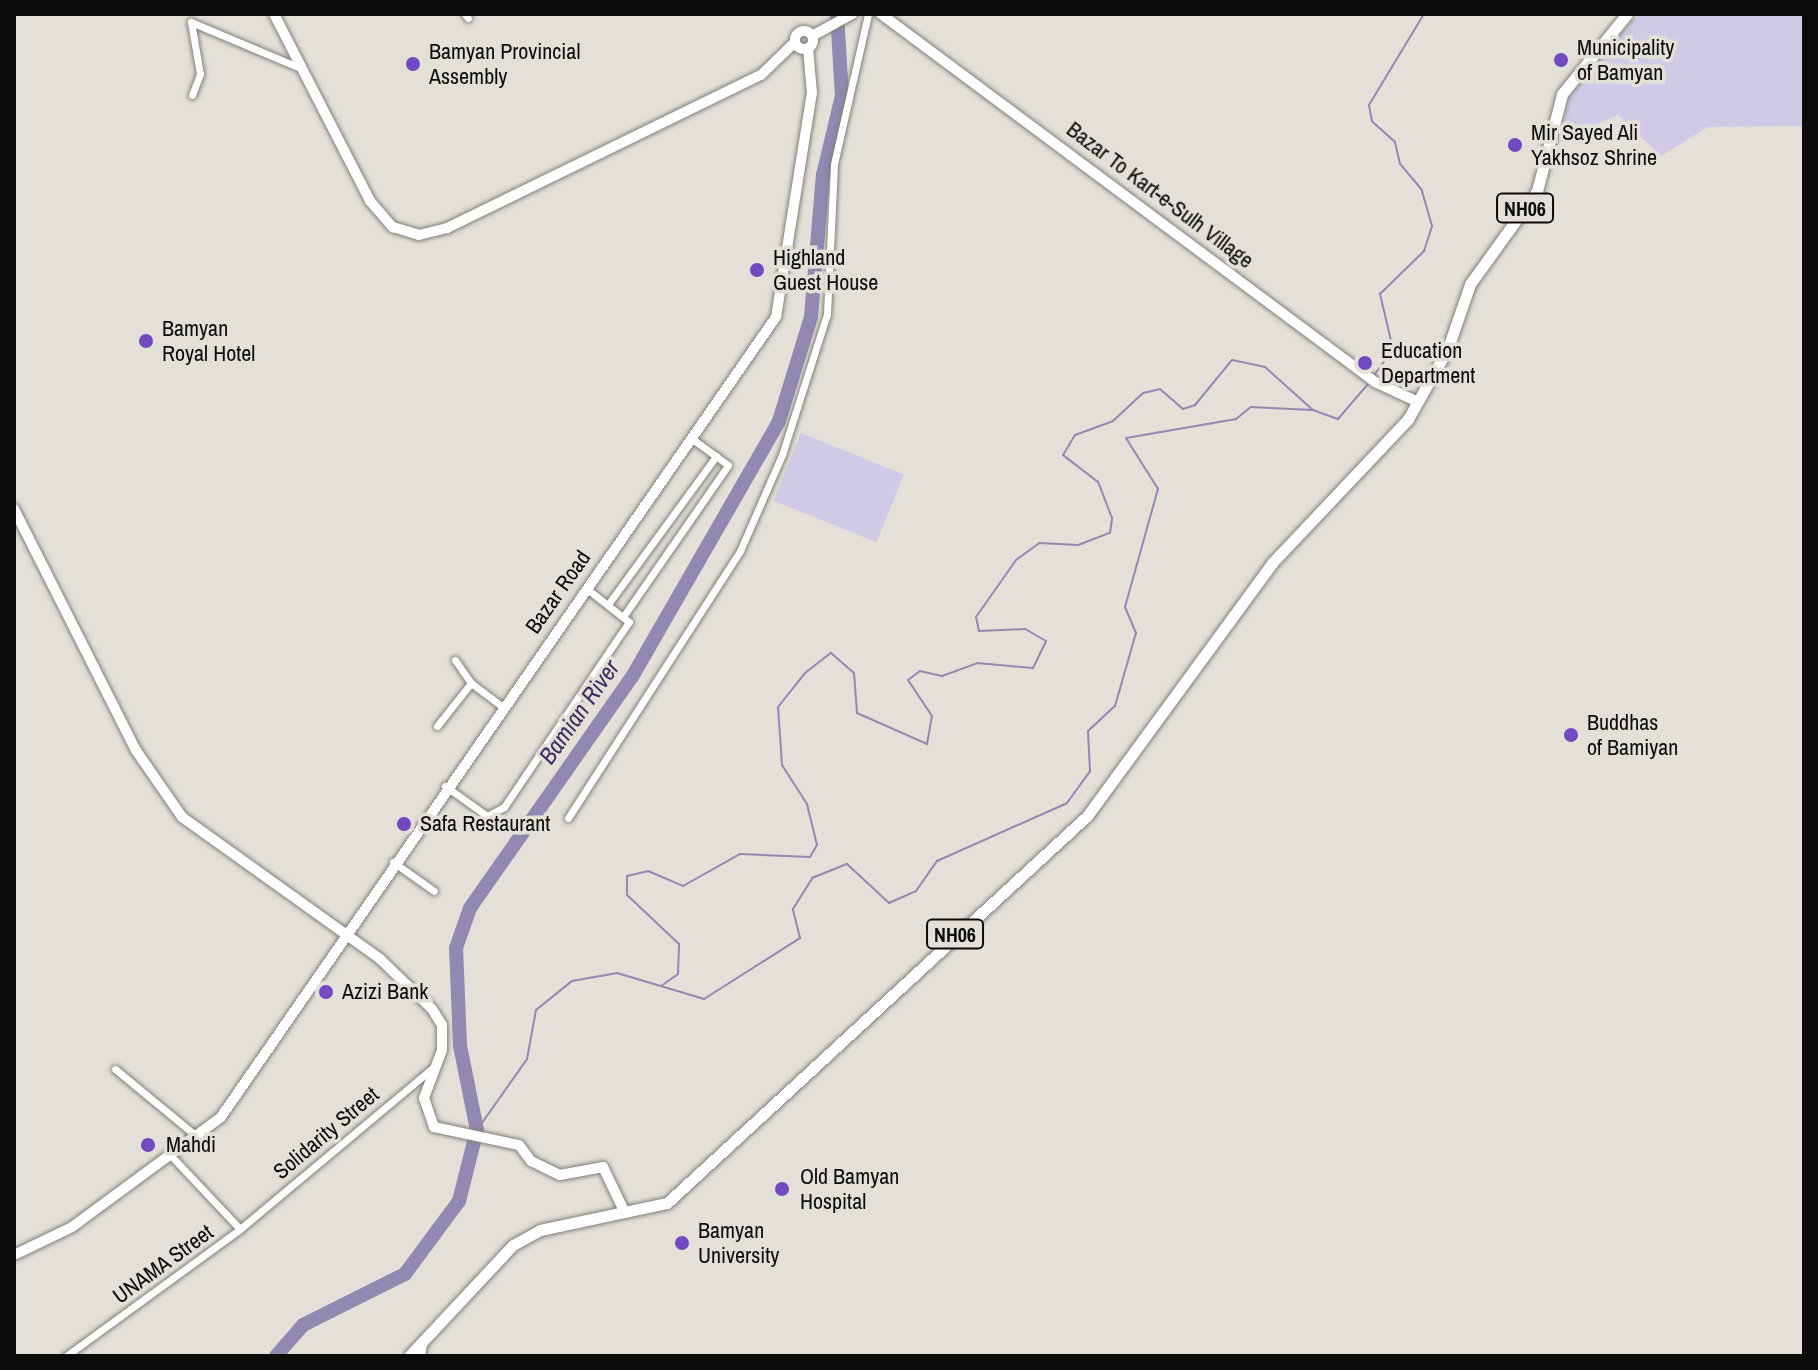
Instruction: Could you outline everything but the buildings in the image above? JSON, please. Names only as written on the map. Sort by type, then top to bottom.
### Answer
[{"type":"main road","points":[[274,14],[298,67],[370,201],[393,227],[419,235],[447,228],[761,75],[795,42],[851,14]]},
{"type":"main road","points":[[826,27],[841,14]]},
{"type":"main road","name":"Bazar To Kart-e-Sulh Village","points":[[881,14],[1370,379],[1418,402]]},
{"type":"main road","name":"NH06","points":[[409,1356],[513,1245],[540,1230],[667,1203],[1087,816],[1272,563],[1418,402],[1470,284],[1537,191],[1562,94],[1627,14]]},
{"type":"main road","points":[[795,42],[808,48],[810,34]]},
{"type":"main road","name":"Bazar Road","points":[[14,1255],[72,1227],[200,1139],[221,1117],[343,933],[691,438],[783,298],[812,93],[808,48]]},
{"type":"main road","points":[[14,509],[152,779],[182,817],[231,857],[343,933],[432,1009],[442,1025],[435,1065],[424,1098],[434,1127],[519,1145],[531,1161],[560,1175],[603,1167],[625,1213]]},
{"type":"street","points":[[568,818],[740,551],[782,455],[827,314],[834,164],[868,14]]},
{"type":"street","points":[[192,95],[200,74],[191,22],[298,67]]},
{"type":"street","points":[[625,614],[728,465],[691,438]]},
{"type":"street","points":[[609,603],[716,456]]},
{"type":"street","points":[[445,786],[496,815],[629,622],[625,614],[586,588]]},
{"type":"street","points":[[455,660],[471,683],[502,706]]},
{"type":"street","points":[[437,726],[471,683]]},
{"type":"street","points":[[393,862],[434,891]]},
{"type":"street","name":"Solidarity Street","points":[[240,1229],[435,1065]]},
{"type":"street","points":[[115,1069],[200,1139]]},
{"type":"street","name":"UNAMA Street","points":[[66,1356],[240,1229],[173,1158]]},
{"type":"street","points":[[421,1356],[423,1343]]},
{"type":"shaded area","points":[[1640,14],[1804,14],[1804,126],[1708,127],[1661,156],[1618,115],[1572,135],[1563,131],[1568,100],[1592,61]]},
{"type":"shaded area","points":[[801,433],[904,475],[877,542],[774,501]]},
{"type":"waterway","name":"Bamian River","points":[[276,1356],[303,1325],[405,1274],[459,1201],[477,1130],[460,1046],[456,948],[470,908],[632,677],[779,421],[811,317],[823,175],[842,96],[837,14]]},
{"type":"waterway","points":[[1375,374],[1393,349],[1380,294],[1424,251],[1432,226],[1422,190],[1400,164],[1395,142],[1372,121],[1369,105],[1424,14]]},
{"type":"waterway","points":[[661,986],[678,974],[679,944],[627,895],[627,876],[648,871],[683,886],[740,854],[810,857],[817,845],[807,804],[782,765],[778,707],[805,673],[831,653],[854,673],[857,713],[927,744],[932,716],[908,680],[920,671],[942,676],[977,663],[1033,668],[1046,641],[1025,629],[979,631],[976,617],[1016,560],[1039,543],[1078,545],[1110,533],[1112,518],[1098,482],[1063,455],[1075,435],[1113,421],[1143,393],[1160,389],[1183,409],[1195,405],[1232,360],[1265,367],[1313,410]]},
{"type":"waterway","points":[[477,1130],[527,1059],[536,1010],[572,981],[617,973],[704,999],[800,938],[793,909],[812,878],[847,864],[889,903],[916,891],[937,861],[1067,803],[1090,771],[1088,731],[1115,706],[1136,633],[1125,607],[1158,489],[1126,438],[1236,419],[1251,407],[1313,410],[1338,419],[1367,385]]},
{"type":"place","name":"Municipality of Bamyan","points":[[1561,60]]},
{"type":"place","name":"Bamyan Provincial Assembly","points":[[413,64]]},
{"type":"place","name":"Mir Sayed Ali Yakhsoz Shrine","points":[[1515,145]]},
{"type":"place","name":"Highland Guest House","points":[[757,270]]},
{"type":"place","name":"Bamyan Royal Hotel","points":[[146,341]]},
{"type":"place","name":"Education Department","points":[[1365,363]]},
{"type":"place","name":"Buddhas of Bamiyan","points":[[1571,735]]},
{"type":"place","name":"Safa Restaurant","points":[[404,824]]},
{"type":"place","name":"Azizi Bank","points":[[326,992]]},
{"type":"place","name":"Mahdi","points":[[148,1145]]},
{"type":"place","name":"Old Bamyan Hospital","points":[[782,1189]]},
{"type":"place","name":"Bamyan University","points":[[682,1243]]}]
